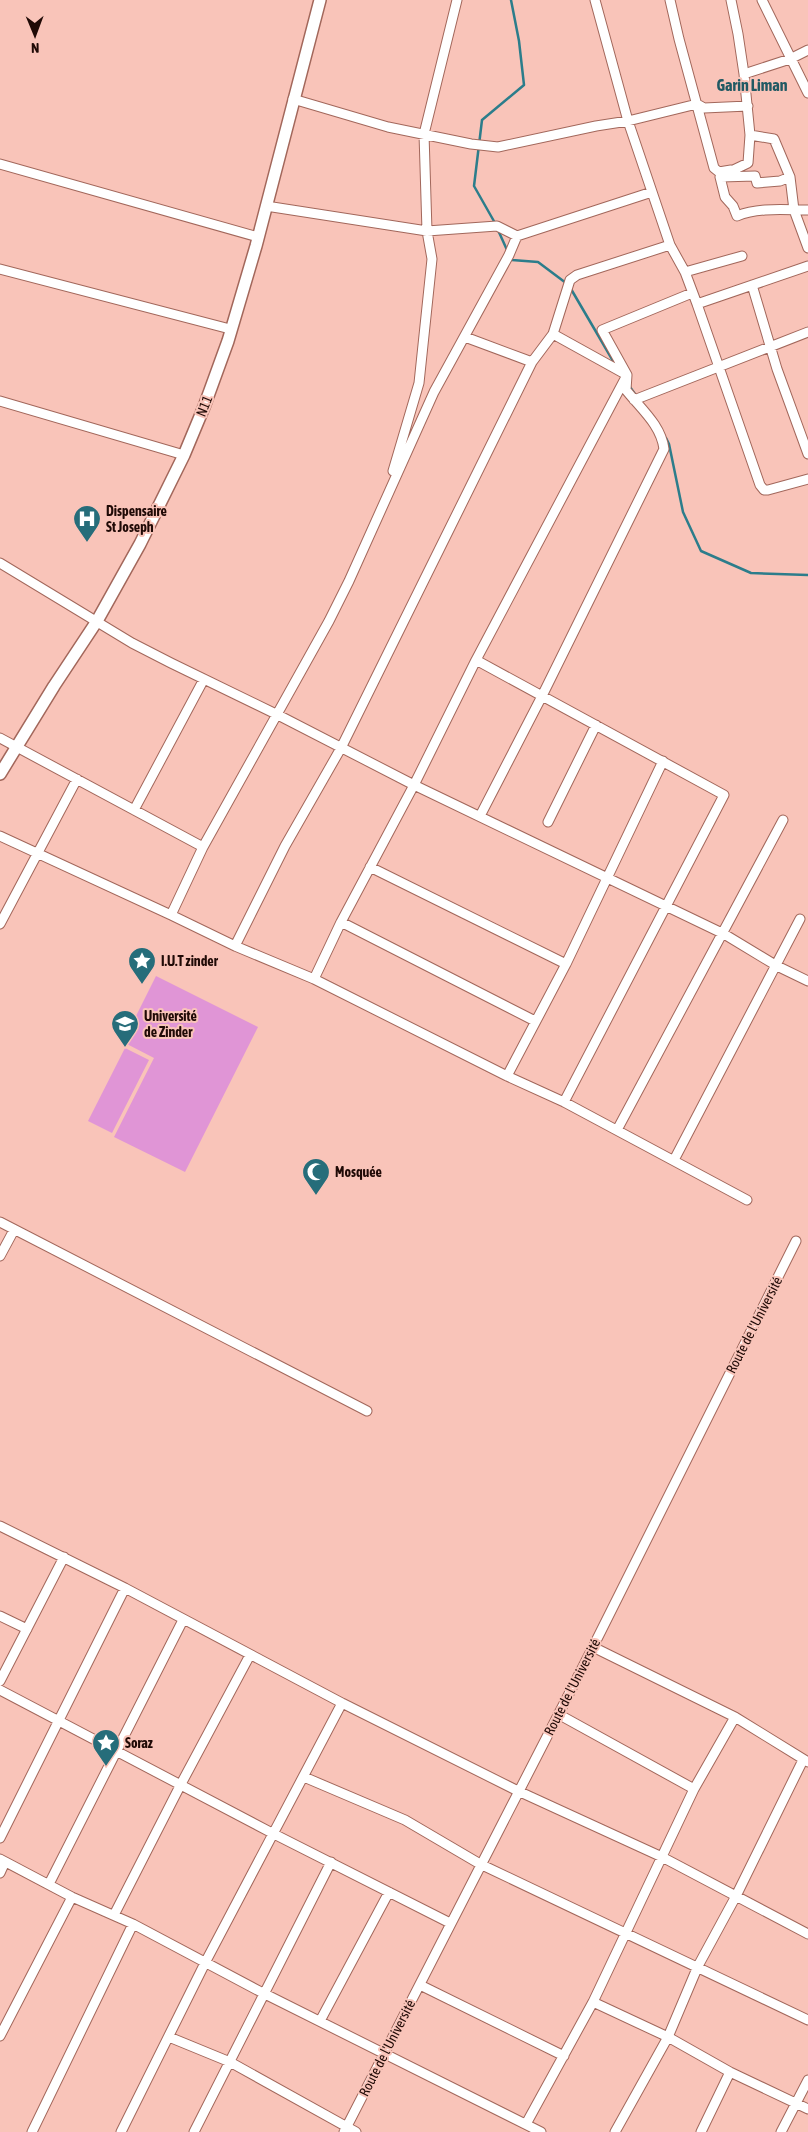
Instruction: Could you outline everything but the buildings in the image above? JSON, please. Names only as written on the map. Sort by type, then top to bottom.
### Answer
[{"type":"main road","name":"N11","points":[[0,774],[54,686],[97,621],[140,544],[184,455],[220,366],[258,237],[320,0]]},
{"type":"street","points":[[384,501],[419,383],[432,259],[427,231],[424,134],[457,0]]},
{"type":"street","points":[[595,0],[628,122],[670,244],[685,272],[698,304],[762,488],[768,490],[779,488],[808,479]]},
{"type":"street","points":[[670,0],[714,168],[719,172],[731,170]]},
{"type":"street","points":[[720,177],[748,163],[750,135],[744,74],[731,0]]},
{"type":"street","points":[[762,0],[808,93]]},
{"type":"street","points":[[744,74],[790,59],[808,50]]},
{"type":"street","points":[[293,99],[388,127],[472,144],[498,147],[596,126],[628,122],[697,104],[704,108],[748,106]]},
{"type":"street","points":[[750,135],[774,139],[790,177],[794,210],[808,248]]},
{"type":"street","points":[[0,164],[258,237]]},
{"type":"street","points":[[720,177],[755,176],[757,183],[790,177]]},
{"type":"street","points":[[720,177],[725,197],[737,216],[766,210],[808,210]]},
{"type":"street","points":[[266,206],[427,231],[497,226],[517,236],[652,192]]},
{"type":"street","points":[[171,914],[203,847],[243,773],[278,714],[349,581],[434,392],[465,338],[509,255],[517,236]]},
{"type":"street","points":[[235,946],[285,846],[341,748],[532,362],[553,334],[568,284],[577,274],[670,244]]},
{"type":"street","points":[[685,272],[742,256]]},
{"type":"street","points":[[698,304],[808,266]]},
{"type":"street","points":[[0,269],[230,330]]},
{"type":"street","points":[[752,284],[771,347],[808,454]]},
{"type":"street","points":[[480,816],[542,696],[664,449],[663,439],[652,420],[626,390],[627,374],[602,330],[692,293]]},
{"type":"street","points":[[634,400],[808,332]]},
{"type":"street","points":[[553,334],[627,374]]},
{"type":"street","points":[[465,338],[532,362]]},
{"type":"street","points":[[314,979],[476,660],[627,374]]},
{"type":"street","points":[[0,401],[184,455]]},
{"type":"street","points":[[0,565],[132,643],[204,680],[278,714],[414,785],[607,880],[667,906],[724,934],[777,966],[808,981]]},
{"type":"street","points":[[476,660],[724,795],[564,1102]]},
{"type":"street","points":[[134,810],[204,680]]},
{"type":"street","points":[[548,822],[596,725]]},
{"type":"street","points":[[0,738],[203,847]]},
{"type":"street","points":[[507,1076],[566,964],[663,761]]},
{"type":"street","points":[[0,924],[77,779]]},
{"type":"street","points":[[617,1130],[724,934],[783,820]]},
{"type":"street","points":[[0,836],[171,914],[235,946],[314,979],[507,1076],[564,1102],[747,1200]]},
{"type":"street","points":[[370,867],[566,964]]},
{"type":"street","points":[[674,1160],[800,919]]},
{"type":"street","points":[[342,922],[535,1021]]},
{"type":"street","points":[[0,1222],[367,1411]]},
{"type":"street","points":[[0,1256],[14,1230]]},
{"type":"street","name":"Route de l'Université","points":[[345,2130],[593,1647],[796,1241]]},
{"type":"street","points":[[0,1526],[125,1588],[342,1703],[518,1791],[662,1857],[808,1934]]},
{"type":"street","points":[[0,1681],[64,1557]]},
{"type":"street","points":[[0,1838],[125,1588]]},
{"type":"street","points":[[0,1616],[27,1629]]},
{"type":"street","points":[[49,1884],[183,1620]]},
{"type":"street","points":[[593,1647],[735,1717],[806,1761],[698,1966],[668,2037],[615,2132]]},
{"type":"street","points":[[114,1915],[250,1655]]},
{"type":"street","points":[[0,1690],[274,1834],[450,1923]]},
{"type":"street","points":[[121,2132],[206,1961],[342,1703]]},
{"type":"street","points":[[558,1714],[694,1789]]},
{"type":"street","points":[[526,2124],[593,2002],[694,1789],[735,1717]]},
{"type":"street","points":[[304,1777],[405,1820],[480,1864],[698,1966],[808,2020]]},
{"type":"street","points":[[0,1873],[3,1861],[72,1897],[133,1924],[264,1993],[542,2132]]},
{"type":"street","points":[[194,2132],[331,1862]]},
{"type":"street","points":[[320,2021],[388,1892]]},
{"type":"street","points":[[0,2036],[72,1897]]},
{"type":"street","points":[[32,2132],[133,1924]]},
{"type":"street","points":[[420,1985],[564,2056]]},
{"type":"street","points":[[593,2002],[668,2037],[730,2072],[808,2109]]},
{"type":"street","points":[[169,2038],[230,2062],[345,2130],[356,2132]]},
{"type":"street","points":[[701,2132],[730,2072]]},
{"type":"street","points":[[781,2132],[808,2080]]},
{"type":"shaded area","points":[[156,976],[258,1027],[185,1172],[114,1137],[154,1058],[123,1042]]},
{"type":"shaded area","points":[[125,1048],[149,1060],[112,1133],[88,1121]]},
{"type":"waterway","points":[[495,223],[474,186],[482,120],[524,85],[519,41],[511,0]]},
{"type":"waterway","points":[[498,230],[507,250]]},
{"type":"waterway","points":[[510,257],[512,260],[538,262],[566,283]]},
{"type":"waterway","points":[[571,289],[616,366]]},
{"type":"waterway","points":[[630,387],[637,397]]},
{"type":"waterway","points":[[666,438],[669,444],[683,512],[701,551],[751,573],[808,575]]},
{"type":"place","name":"Dispensaire St Joseph","points":[[87,543]]},
{"type":"place","name":"I.U.T zinder","points":[[142,985]]},
{"type":"place","name":"Université de Zinder","points":[[125,1048]]},
{"type":"place","name":"Mosquée","points":[[316,1196]]},
{"type":"place","name":"Soraz","points":[[106,1767]]},
{"type":"district","name":"Garin Liman","points":[[752,85]]}]
